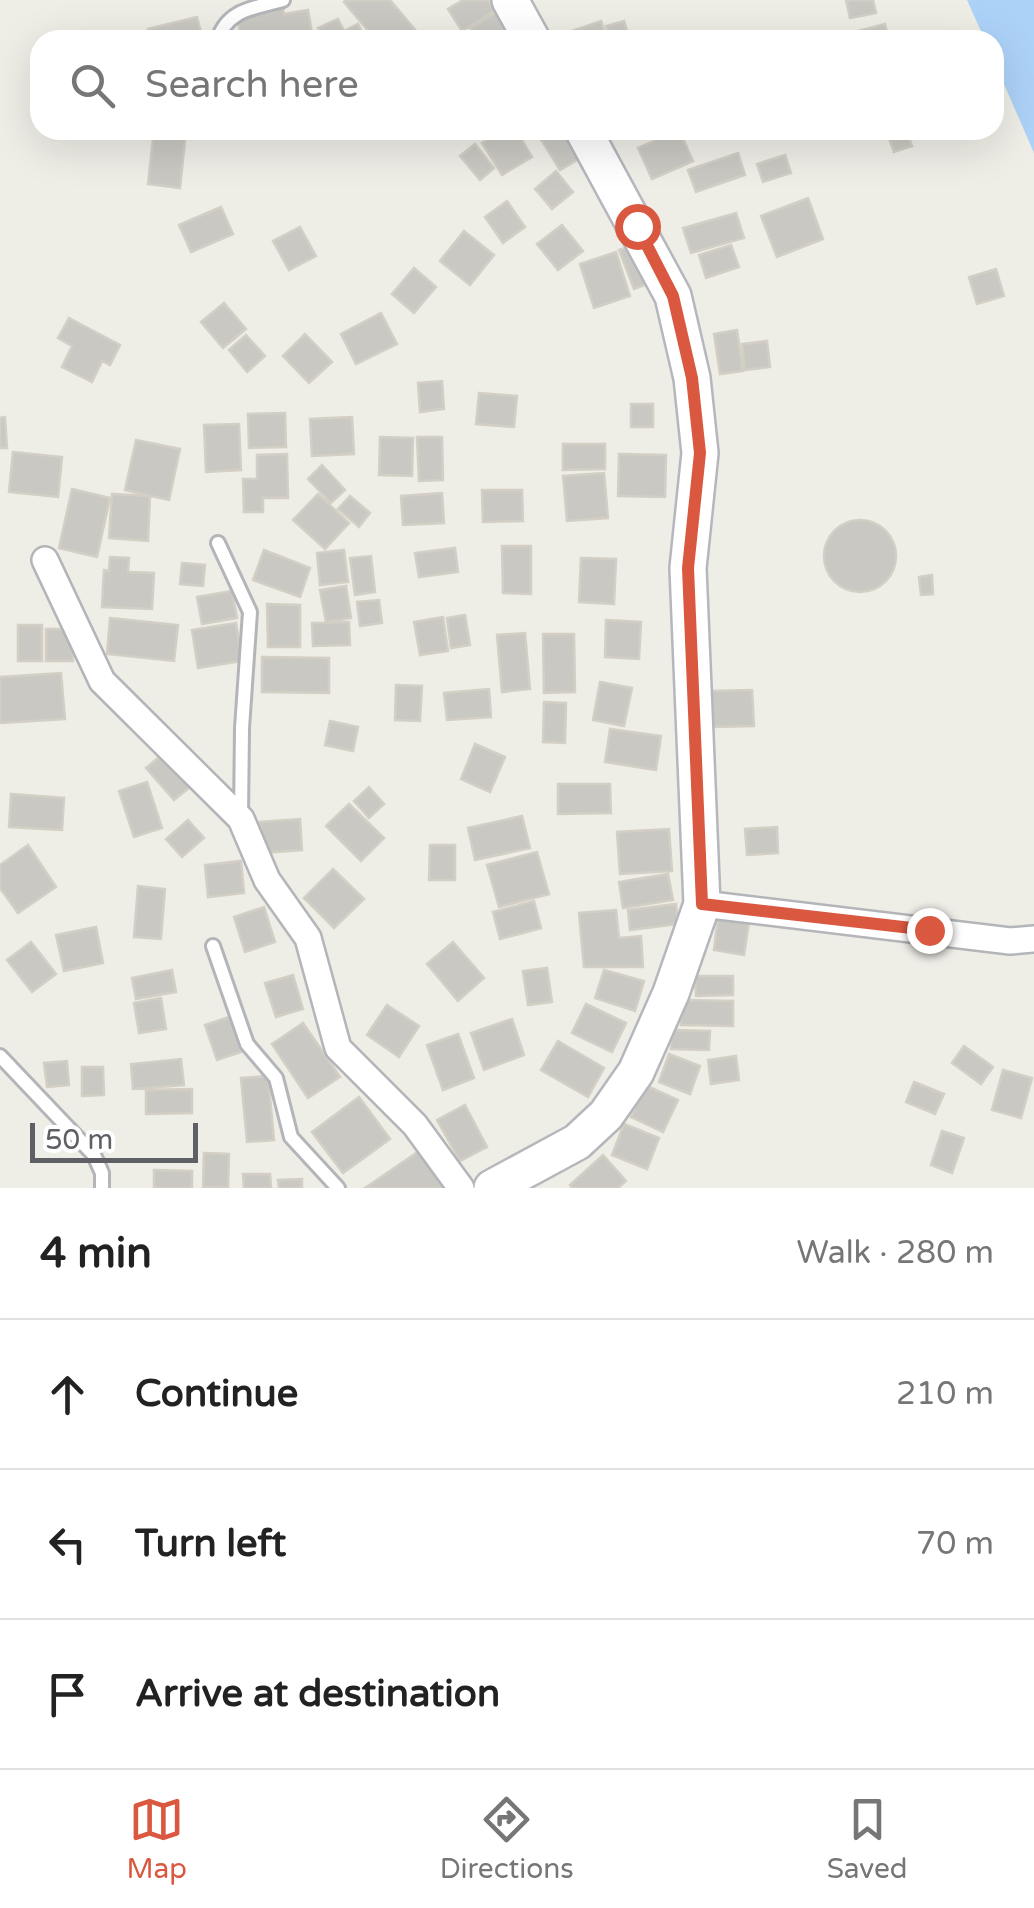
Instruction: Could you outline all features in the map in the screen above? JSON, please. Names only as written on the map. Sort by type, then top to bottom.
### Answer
[{"type":"street","points":[[510,0],[526,30]]},
{"type":"street","points":[[492,1188],[578,1142],[606,1115],[636,1072],[671,993],[702,904],[688,568],[700,453],[692,378],[673,296],[588,140]]},
{"type":"street","points":[[45,560],[102,682],[241,819],[268,880],[308,938],[338,1048],[415,1124],[461,1188]]},
{"type":"street","points":[[702,904],[1010,940],[1034,939]]},
{"type":"lane","points":[[221,30],[232,15],[283,0]]},
{"type":"lane","points":[[218,543],[250,612],[241,819]]},
{"type":"lane","points":[[214,946],[248,1044],[276,1078],[291,1137],[338,1188]]},
{"type":"lane","points":[[0,1056],[94,1155],[102,1173],[102,1188]]},
{"type":"water","points":[[967,0],[1034,0],[1034,153],[1004,84],[1004,30],[980,30]]},
{"type":"building","points":[[390,0],[415,30],[368,30],[344,2]]},
{"type":"building","points":[[463,0],[488,0],[494,11],[461,30],[448,9]]},
{"type":"building","points":[[846,0],[873,0],[876,13],[850,18]]},
{"type":"building","points":[[283,8],[284,14],[308,10],[311,30],[239,30],[237,16]]},
{"type":"building","points":[[500,10],[513,30],[471,30]]},
{"type":"building","points":[[197,17],[200,30],[148,30]]},
{"type":"building","points":[[338,19],[344,30],[319,30]]},
{"type":"building","points":[[601,21],[604,30],[575,30]]},
{"type":"building","points":[[624,21],[627,30],[607,30],[606,26]]},
{"type":"building","points":[[885,24],[886,30],[862,30]]},
{"type":"building","points":[[153,140],[185,140],[180,188],[148,184]]},
{"type":"building","points":[[522,140],[532,157],[502,175],[482,143]]},
{"type":"building","points":[[541,140],[571,140],[582,157],[560,170]]},
{"type":"building","points":[[656,140],[684,140],[693,161],[652,179],[638,148]]},
{"type":"building","points":[[890,140],[910,140],[912,146],[894,152]]},
{"type":"building","points":[[475,144],[494,168],[480,180],[460,156]]},
{"type":"building","points":[[738,153],[745,175],[696,192],[688,170]]},
{"type":"building","points":[[785,155],[791,173],[763,182],[757,164]]},
{"type":"building","points":[[556,171],[573,192],[552,209],[535,189]]},
{"type":"building","points":[[808,198],[823,239],[777,257],[761,216]]},
{"type":"building","points":[[507,201],[525,227],[503,243],[485,217]]},
{"type":"building","points":[[221,207],[233,234],[191,252],[179,225]]},
{"type":"building","points":[[736,213],[744,238],[691,253],[683,228]]},
{"type":"building","points":[[562,225],[583,251],[558,270],[537,244]]},
{"type":"building","points":[[300,227],[316,256],[289,270],[273,241]]},
{"type":"building","points":[[464,231],[494,255],[470,285],[440,261]]},
{"type":"building","points":[[636,244],[650,283],[634,289],[619,250]]},
{"type":"building","points":[[731,245],[739,267],[706,278],[699,255]]},
{"type":"building","points":[[616,252],[630,296],[594,308],[580,264]]},
{"type":"building","points":[[414,268],[436,287],[414,313],[392,294]]},
{"type":"building","points":[[996,269],[1004,296],[977,304],[969,277]]},
{"type":"building","points":[[224,303],[246,329],[223,348],[201,322]]},
{"type":"building","points":[[381,313],[397,344],[356,364],[341,334]]},
{"type":"building","points":[[69,318],[120,345],[110,365],[102,361],[92,382],[62,367],[72,346],[58,338]]},
{"type":"building","points":[[737,330],[743,371],[720,374],[714,334]]},
{"type":"building","points":[[305,334],[332,362],[309,383],[283,356]]},
{"type":"building","points":[[246,335],[265,356],[247,372],[229,350]]},
{"type":"building","points":[[767,341],[770,367],[745,370],[742,344]]},
{"type":"building","points":[[442,381],[444,409],[420,412],[418,383]]},
{"type":"building","points":[[479,393],[517,396],[514,427],[476,424]]},
{"type":"building","points":[[631,404],[653,404],[653,427],[631,427]]},
{"type":"building","points":[[285,413],[286,447],[249,448],[248,414]]},
{"type":"building","points":[[5,417],[7,448],[0,448],[0,418]]},
{"type":"building","points":[[352,417],[354,454],[312,456],[310,419]]},
{"type":"building","points":[[239,424],[241,470],[206,472],[204,425]]},
{"type":"building","points":[[380,437],[413,438],[412,476],[379,475]]},
{"type":"building","points":[[417,437],[442,437],[443,480],[419,481]]},
{"type":"building","points":[[136,440],[180,449],[169,500],[125,490]]},
{"type":"building","points":[[563,444],[605,444],[605,469],[563,470]]},
{"type":"building","points":[[13,452],[62,457],[58,497],[9,492]]},
{"type":"building","points":[[287,454],[288,498],[263,498],[263,512],[244,512],[243,479],[257,479],[257,455]]},
{"type":"building","points":[[619,454],[666,455],[665,497],[618,496]]},
{"type":"building","points":[[322,465],[345,490],[331,503],[308,479]]},
{"type":"building","points":[[604,473],[608,518],[567,521],[563,476]]},
{"type":"building","points":[[72,489],[110,498],[97,557],[59,548]]},
{"type":"building","points":[[482,490],[522,490],[523,521],[483,522]]},
{"type":"building","points":[[442,493],[444,523],[403,525],[401,496]]},
{"type":"building","points":[[112,494],[150,496],[148,541],[109,538]]},
{"type":"building","points":[[318,494],[349,523],[325,549],[293,520]]},
{"type":"building","points":[[350,496],[370,513],[359,527],[338,509]]},
{"type":"building","points":[[860,520],[886,530],[896,556],[886,582],[860,592],[834,582],[824,556],[834,530]]},
{"type":"building","points":[[502,546],[531,546],[531,594],[503,593]]},
{"type":"building","points":[[455,548],[458,572],[419,577],[415,553]]},
{"type":"building","points":[[264,550],[310,568],[300,597],[253,580]]},
{"type":"building","points":[[344,550],[348,582],[320,585],[317,553]]},
{"type":"building","points":[[371,556],[375,592],[355,595],[350,558]]},
{"type":"building","points":[[110,557],[129,558],[128,572],[154,573],[152,609],[102,607],[104,570],[109,571]]},
{"type":"building","points":[[581,558],[616,559],[614,604],[579,602]]},
{"type":"building","points":[[182,563],[205,565],[203,586],[180,584]]},
{"type":"building","points":[[932,575],[933,594],[921,595],[919,577]]},
{"type":"building","points":[[346,586],[351,618],[326,622],[320,590]]},
{"type":"building","points":[[232,591],[237,618],[202,624],[197,597]]},
{"type":"building","points":[[379,600],[382,623],[360,626],[357,602]]},
{"type":"building","points":[[267,604],[300,605],[300,647],[268,647]]},
{"type":"building","points":[[465,615],[470,645],[451,648],[447,618]]},
{"type":"building","points":[[443,617],[448,651],[420,655],[414,622]]},
{"type":"building","points":[[110,618],[178,625],[174,661],[107,654]]},
{"type":"building","points":[[606,620],[641,622],[639,659],[605,657]]},
{"type":"building","points":[[349,622],[350,645],[313,646],[312,623]]},
{"type":"building","points":[[236,623],[242,661],[198,668],[192,630]]},
{"type":"building","points":[[18,625],[42,625],[42,661],[18,661]]},
{"type":"building","points":[[46,629],[73,629],[73,661],[46,661]]},
{"type":"building","points":[[525,633],[530,689],[502,692],[497,635]]},
{"type":"building","points":[[543,634],[574,634],[575,692],[544,693]]},
{"type":"building","points":[[262,657],[329,658],[329,693],[262,692]]},
{"type":"building","points":[[61,673],[65,719],[0,723],[0,677]]},
{"type":"building","points":[[600,682],[632,688],[624,726],[593,720]]},
{"type":"building","points":[[396,685],[422,686],[420,721],[395,720]]},
{"type":"building","points":[[489,689],[491,717],[447,720],[444,693]]},
{"type":"building","points":[[752,690],[754,726],[712,727],[712,691]]},
{"type":"building","points":[[544,702],[566,703],[565,743],[543,742]]},
{"type":"building","points":[[330,721],[358,727],[353,751],[325,745]]},
{"type":"building","points":[[610,729],[661,736],[656,770],[605,762]]},
{"type":"building","points":[[475,744],[505,757],[490,792],[461,779]]},
{"type":"building","points":[[163,754],[190,787],[174,800],[146,768]]},
{"type":"building","points":[[147,782],[162,828],[134,837],[119,791]]},
{"type":"building","points":[[558,784],[610,784],[611,813],[558,814]]},
{"type":"building","points":[[369,787],[384,804],[369,818],[354,801]]},
{"type":"building","points":[[11,794],[64,798],[62,830],[9,827]]},
{"type":"building","points":[[349,804],[384,838],[361,861],[326,826]]},
{"type":"building","points":[[522,816],[530,848],[475,860],[468,828]]},
{"type":"building","points":[[300,819],[302,850],[263,853],[260,822]]},
{"type":"building","points":[[188,820],[204,838],[182,857],[166,839]]},
{"type":"building","points":[[777,827],[778,853],[747,855],[745,829]]},
{"type":"building","points":[[669,829],[672,871],[620,874],[617,832]]},
{"type":"building","points":[[28,845],[56,887],[18,913],[0,888],[0,865]]},
{"type":"building","points":[[430,845],[455,845],[455,880],[429,880]]},
{"type":"building","points":[[537,852],[549,894],[499,907],[487,865]]},
{"type":"building","points":[[241,861],[244,893],[208,897],[205,865]]},
{"type":"building","points":[[333,869],[364,899],[334,928],[304,898]]},
{"type":"building","points":[[668,874],[673,900],[623,908],[619,882]]},
{"type":"building","points":[[138,886],[165,889],[161,939],[134,937]]},
{"type":"building","points":[[534,901],[541,928],[500,939],[493,912]]},
{"type":"building","points":[[676,904],[678,924],[630,930],[628,910]]},
{"type":"building","points":[[264,907],[275,942],[245,952],[234,917]]},
{"type":"building","points":[[616,910],[619,938],[641,936],[643,967],[584,967],[579,913]]},
{"type":"building","points":[[718,917],[749,922],[744,955],[714,950]]},
{"type":"building","points":[[96,927],[103,963],[64,971],[56,935]]},
{"type":"building","points":[[31,942],[56,974],[32,992],[7,960]]},
{"type":"building","points":[[453,942],[484,978],[458,1001],[427,964]]},
{"type":"building","points":[[547,968],[552,1002],[528,1005],[523,971]]},
{"type":"building","points":[[172,970],[176,992],[136,999],[132,978]]},
{"type":"building","points":[[604,970],[644,981],[635,1011],[595,998]]},
{"type":"building","points":[[293,975],[303,1009],[276,1017],[265,983]]},
{"type":"building","points":[[695,976],[733,976],[733,995],[696,996]]},
{"type":"building","points":[[161,998],[166,1029],[139,1033],[134,1003]]},
{"type":"building","points":[[681,1000],[733,1001],[733,1026],[681,1025]]},
{"type":"building","points":[[586,1004],[626,1023],[612,1052],[572,1033]]},
{"type":"building","points":[[387,1005],[419,1026],[399,1057],[367,1035]]},
{"type":"building","points":[[229,1017],[241,1052],[217,1060],[205,1025]]},
{"type":"building","points":[[512,1019],[524,1055],[484,1070],[471,1033]]},
{"type":"building","points":[[303,1023],[340,1077],[308,1098],[272,1044]]},
{"type":"building","points":[[671,1030],[710,1031],[709,1050],[671,1049]]},
{"type":"building","points":[[458,1034],[474,1078],[443,1090],[427,1045]]},
{"type":"building","points":[[558,1041],[604,1068],[588,1097],[541,1070]]},
{"type":"building","points":[[964,1046],[993,1067],[981,1084],[952,1063]]},
{"type":"building","points":[[669,1054],[700,1066],[690,1094],[659,1082]]},
{"type":"building","points":[[736,1056],[739,1080],[711,1084],[708,1060]]},
{"type":"building","points":[[181,1059],[184,1085],[133,1089],[131,1064]]},
{"type":"building","points":[[67,1061],[69,1085],[47,1087],[44,1063]]},
{"type":"building","points":[[82,1067],[103,1067],[104,1095],[82,1096]]},
{"type":"building","points":[[1003,1070],[1032,1078],[1021,1118],[992,1110]]},
{"type":"building","points":[[268,1076],[274,1140],[247,1142],[241,1078]]},
{"type":"building","points":[[914,1082],[944,1094],[935,1114],[906,1102]]},
{"type":"building","points":[[645,1085],[678,1100],[663,1132],[631,1117]]},
{"type":"building","points":[[192,1089],[192,1113],[146,1114],[146,1090]]},
{"type":"building","points":[[359,1097],[390,1139],[343,1173],[312,1132]]},
{"type":"building","points":[[465,1105],[487,1147],[460,1161],[437,1120]]},
{"type":"building","points":[[624,1124],[659,1138],[647,1169],[612,1155]]},
{"type":"building","points":[[942,1131],[964,1138],[952,1173],[931,1165]]},
{"type":"building","points":[[422,1149],[448,1188],[365,1188]]},
{"type":"building","points":[[204,1153],[229,1154],[228,1188],[203,1187]]},
{"type":"building","points":[[603,1155],[626,1181],[618,1188],[572,1188],[570,1185]]},
{"type":"building","points":[[154,1170],[192,1171],[192,1188],[154,1188]]},
{"type":"building","points":[[243,1174],[270,1174],[271,1188],[244,1188]]},
{"type":"building","points":[[302,1179],[302,1188],[279,1188],[278,1180]]},
{"type":"route","points":[[637,226],[673,296],[692,378],[700,453],[688,568],[702,904],[929,930]]}]
